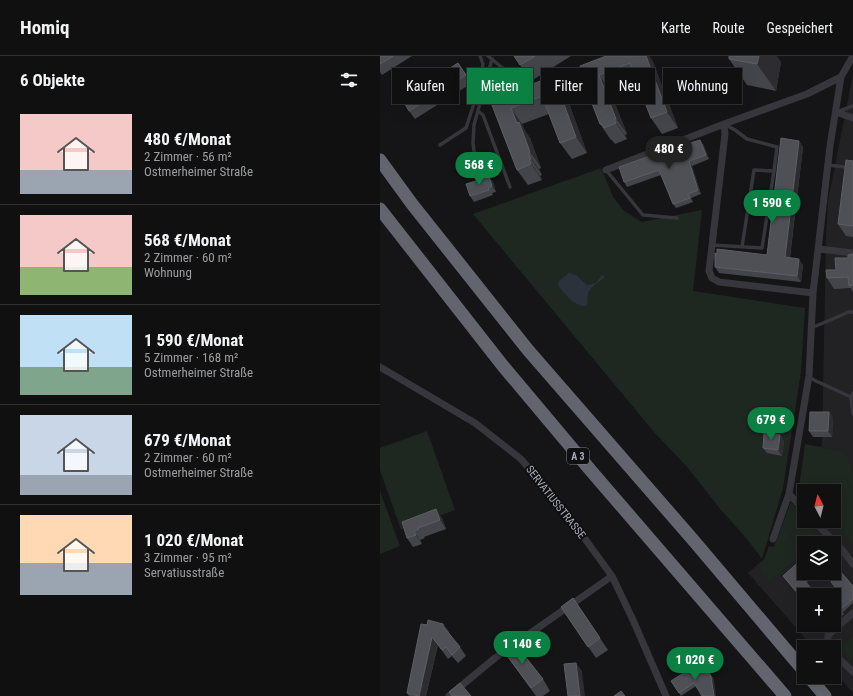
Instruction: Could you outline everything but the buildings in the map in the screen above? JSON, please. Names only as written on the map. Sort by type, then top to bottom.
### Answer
[{"type":"highway","points":[[380,160],[412,204],[528,350],[694,541],[797,663]]},
{"type":"highway","name":"A 3","points":[[380,208],[503,366],[592,472],[785,696]]},
{"type":"highway","points":[[815,684],[825,696]]},
{"type":"street","points":[[773,539],[789,494],[809,376],[813,293],[828,165],[841,77],[853,56]]},
{"type":"street","points":[[606,170],[724,124],[807,94],[841,77]]},
{"type":"street","points":[[836,112],[853,118]]},
{"type":"street","points":[[724,124],[725,134],[708,271],[712,278],[719,282],[813,293]]},
{"type":"street","points":[[819,249],[853,253]]},
{"type":"street","name":"SERVATIUSSTRASSE","points":[[380,367],[475,423],[521,459],[560,506],[612,576],[666,696]]},
{"type":"street","points":[[789,494],[797,503]]},
{"type":"street","points":[[821,528],[843,551],[853,564]]},
{"type":"street","points":[[449,696],[495,658],[612,576]]},
{"type":"street","points":[[828,640],[828,635],[853,613]]},
{"type":"street","points":[[841,661],[853,672]]},
{"type":"lane","points":[[440,145],[466,128],[478,91],[483,64],[480,56]]},
{"type":"lane","points":[[484,181],[474,151],[474,125],[490,57],[503,68]]},
{"type":"lane","points":[[836,112],[853,106]]},
{"type":"lane","points":[[478,111],[483,115],[510,187]]},
{"type":"lane","points":[[711,245],[762,248],[774,171],[776,147],[747,139],[724,124]]},
{"type":"lane","points":[[828,165],[853,168]]},
{"type":"lane","points":[[606,170],[643,215],[677,218]]},
{"type":"lane","points":[[742,247],[754,170],[774,171]]},
{"type":"lane","points":[[812,326],[816,326],[849,312],[853,312]]},
{"type":"lane","points":[[809,376],[816,381],[851,397]]},
{"type":"lane","points":[[853,393],[851,397],[853,414]]},
{"type":"shaded area","points":[[853,74],[853,693],[841,679],[841,640],[807,640],[800,632],[841,632],[841,588],[797,588],[797,629],[748,573],[786,539],[797,522],[797,528],[841,528],[841,484],[830,484],[819,467],[822,444],[828,201]]},
{"type":"shaded area","points":[[601,168],[613,197],[624,211],[642,222],[702,210],[693,291],[805,308],[801,372],[783,488],[762,559],[688,468],[654,432],[473,214]]},
{"type":"shaded area","points":[[569,273],[576,275],[587,285],[596,283],[602,275],[604,276],[604,278],[589,291],[586,306],[582,306],[574,302],[558,285],[559,281]]},
{"type":"shaded area","points":[[427,431],[455,510],[401,530],[380,470],[380,448]]},
{"type":"shaded area","points":[[805,444],[845,452],[853,472],[853,545],[837,528],[841,528],[841,484],[800,484]]},
{"type":"shaded area","points":[[380,491],[400,546],[380,554]]},
{"type":"shaded area","points":[[791,502],[797,509],[797,528],[813,528],[820,536],[797,536],[797,559],[770,581],[760,571],[769,546],[774,547]]},
{"type":"shaded area","points":[[853,635],[853,660],[841,646]]}]
